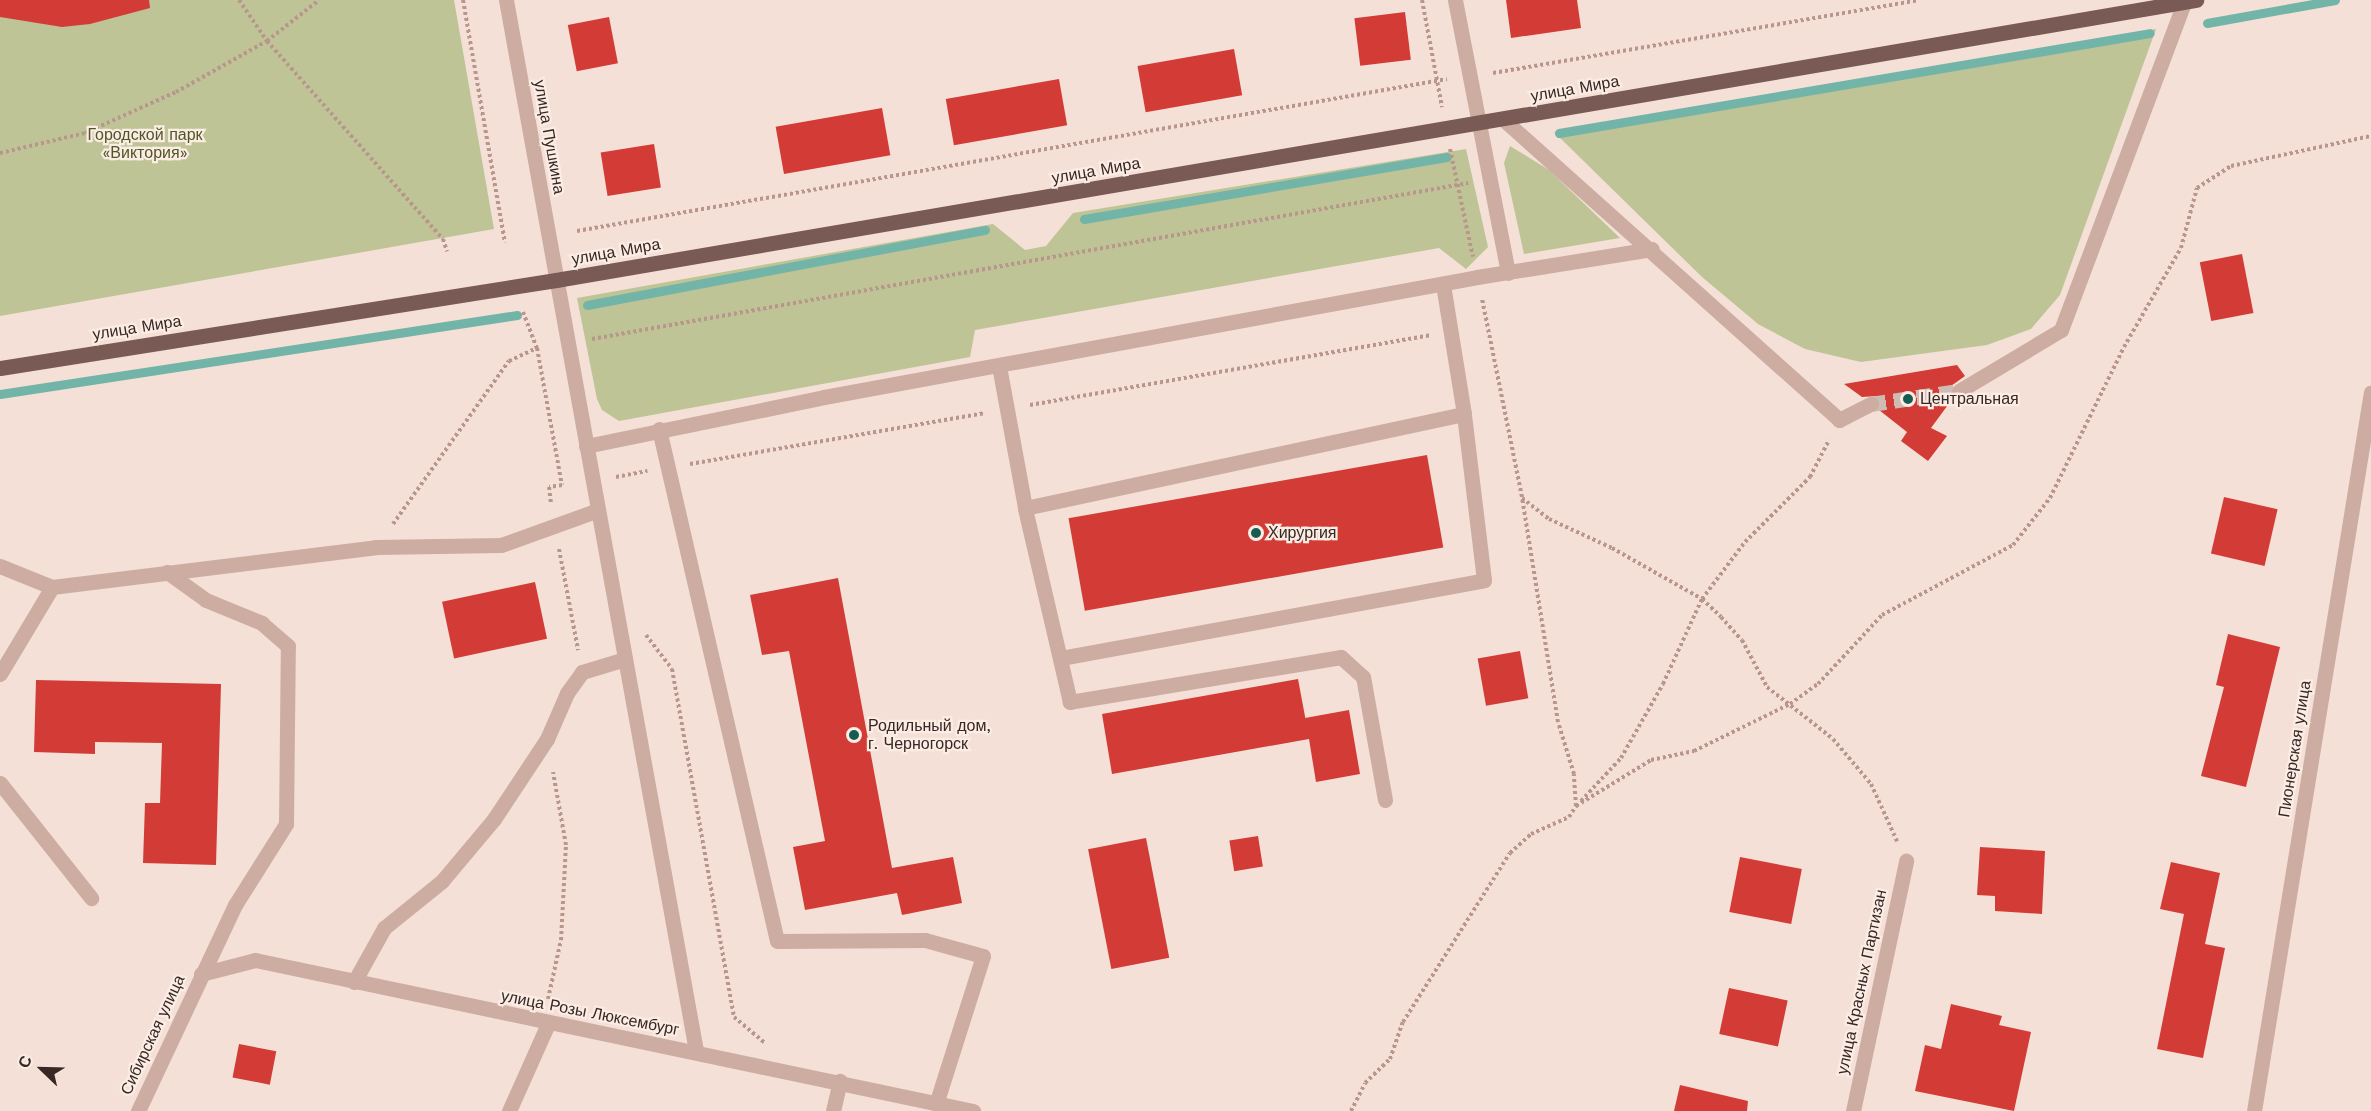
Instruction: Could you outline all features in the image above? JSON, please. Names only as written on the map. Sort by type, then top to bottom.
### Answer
[{"type":"main road","name":"улица Мира","points":[[0,368],[556,280],[1504,120],[2190,1]]},
{"type":"street","name":"улица Пушкина","points":[[506,0],[696,1051]]},
{"type":"street","points":[[1455,0],[1508,273]]},
{"type":"street","points":[[1959,391],[2061,330],[2190,1]]},
{"type":"street","points":[[1504,120],[1652,249],[1839,420],[1871,404]]},
{"type":"street","points":[[586,446],[659,429],[1477,277],[1652,249]]},
{"type":"street","points":[[1061,658],[1484,580],[1464,414],[1443,284]]},
{"type":"street","points":[[999,366],[1025,508],[1070,702],[1341,657],[1363,677],[1385,800]]},
{"type":"street","name":"Пионерская улица","points":[[2254,1111],[2371,392]]},
{"type":"street","points":[[1025,508],[1464,414]]},
{"type":"street","points":[[659,429],[777,941],[925,940],[983,956],[936,1104]]},
{"type":"street","points":[[0,566],[52,587],[167,572],[303,559],[376,547],[501,545],[598,510]]},
{"type":"street","name":"Сибирская улица","points":[[138,1111],[235,905],[286,824],[288,646],[262,623],[206,600],[167,572]]},
{"type":"street","points":[[0,674],[52,587]]},
{"type":"street","points":[[354,982],[384,928],[442,881],[495,819],[547,739],[567,693],[582,672],[625,658]]},
{"type":"street","points":[[0,783],[91,898]]},
{"type":"street","name":"улица Красных Партизан","points":[[1853,1111],[1906,861]]},
{"type":"street","name":"улица Розы Люксембург","points":[[201,974],[255,960],[548,1024],[696,1051],[973,1111]]},
{"type":"street","points":[[508,1111],[548,1024]]},
{"type":"street","points":[[833,1111],[840,1081]]},
{"type":"street","points":[[840,1081],[843,1111]]},
{"type":"path","points":[[239,0],[267,41],[443,239],[447,250]]},
{"type":"path","points":[[0,153],[85,133],[176,92],[267,41],[319,0]]},
{"type":"path","points":[[463,0],[505,242]]},
{"type":"path","points":[[1422,0],[1437,80]]},
{"type":"path","points":[[577,231],[1437,80],[1918,0]]},
{"type":"path","points":[[1576,806],[1651,760],[1694,751],[1790,704],[1818,684],[1882,615],[2013,545],[2050,498],[2124,347],[2181,248],[2197,188],[2231,166],[2371,136]]},
{"type":"path","points":[[592,339],[1490,179]]},
{"type":"path","points":[[1458,184],[1522,497],[1558,722],[1574,774],[1576,806]]},
{"type":"path","points":[[523,312],[537,348],[562,485],[549,487],[582,672]]},
{"type":"path","points":[[615,477],[1452,332],[1486,324]]},
{"type":"path","points":[[376,547],[509,361],[537,348]]},
{"type":"path","points":[[1351,1111],[1365,1083],[1390,1059],[1403,1022],[1510,853],[1531,834],[1569,817],[1576,806],[1621,758],[1663,684],[1702,599],[1745,542],[1810,477],[1839,420]]},
{"type":"path","points":[[1522,497],[1549,519],[1612,548],[1702,599],[1743,640],[1767,687],[1833,740],[1871,784],[1906,861]]},
{"type":"path","points":[[644,632],[672,669],[734,1017],[768,1045]]},
{"type":"path","points":[[547,739],[566,845],[561,940],[548,997],[548,1024]]},
{"type":"green space","name":"Городской парк «Виктория»","points":[[0,0],[454,0],[494,229],[0,316]]},
{"type":"green space","points":[[2156,29],[2060,295],[2031,329],[1987,345],[1861,362],[1805,349],[1758,324],[1702,277],[1554,132]]},
{"type":"green space","points":[[1510,146],[1549,170],[1620,238],[1524,254],[1504,163]]},
{"type":"green space","points":[[1466,149],[1488,247],[1466,269],[1439,248],[975,330],[970,357],[619,421],[602,410],[597,399],[577,298],[993,224],[1025,250],[1046,246],[1073,213]]},
{"type":"building","points":[[0,0],[149,0],[150,8],[90,24],[62,27],[0,17]]},
{"type":"building","points":[[1506,0],[1577,0],[1581,28],[1511,38]]},
{"type":"building","points":[[1405,12],[1411,60],[1360,66],[1354,18]]},
{"type":"building","points":[[609,17],[618,63],[577,71],[568,25]]},
{"type":"building","points":[[1234,49],[1242,95],[1146,112],[1137,66]]},
{"type":"building","points":[[1059,79],[1067,125],[954,145],[946,99]]},
{"type":"building","points":[[882,108],[890,155],[784,174],[776,127]]},
{"type":"building","points":[[654,144],[661,187],[608,196],[601,152]]},
{"type":"building","points":[[2242,254],[2253,313],[2211,321],[2200,262]]},
{"type":"building","name":"Центральная","points":[[1957,365],[1965,376],[1951,386],[1953,398],[1931,428],[1947,436],[1928,461],[1901,441],[1907,432],[1879,410],[1877,396],[1862,397],[1844,384]]},
{"type":"building","name":"Хирургия","points":[[1427,455],[1443,548],[1085,611],[1069,518]]},
{"type":"building","points":[[2224,497],[2278,509],[2265,566],[2211,554]]},
{"type":"building","name":"Родильный дом, г. Черногорск","points":[[838,578],[892,868],[953,857],[962,903],[902,915],[897,893],[805,910],[793,847],[825,841],[789,651],[762,655],[750,595]]},
{"type":"building","points":[[535,582],[547,639],[454,658],[442,602]]},
{"type":"building","points":[[2228,634],[2280,647],[2246,787],[2201,776],[2224,687],[2216,685]]},
{"type":"building","points":[[1520,651],[1528,698],[1486,706],[1478,658]]},
{"type":"building","points":[[1298,679],[1305,718],[1349,710],[1360,774],[1316,782],[1309,739],[1112,774],[1102,714]]},
{"type":"building","points":[[36,680],[221,684],[216,865],[143,863],[145,803],[160,803],[162,743],[95,742],[95,754],[34,752]]},
{"type":"building","points":[[1258,836],[1263,867],[1234,871],[1229,841]]},
{"type":"building","points":[[1146,838],[1169,958],[1111,969],[1088,849]]},
{"type":"building","points":[[1980,847],[2045,851],[2042,914],[1995,911],[1995,896],[1977,895]]},
{"type":"building","points":[[1740,857],[1802,869],[1791,924],[1729,912]]},
{"type":"building","points":[[2171,862],[2220,873],[2205,944],[2225,948],[2203,1058],[2157,1049],[2184,914],[2160,909]]},
{"type":"building","points":[[1729,988],[1788,1000],[1778,1046],[1719,1034]]},
{"type":"building","points":[[1951,1004],[2002,1016],[1999,1025],[2031,1032],[2014,1111],[1915,1091],[1925,1045],[1941,1049]]},
{"type":"building","points":[[239,1044],[276,1051],[270,1085],[233,1077]]},
{"type":"building","points":[[1680,1085],[1748,1101],[1747,1111],[1674,1111]]},
{"type":"waterway","points":[[2207,23],[2335,0]]},
{"type":"waterway","points":[[1559,133],[2150,33]]},
{"type":"waterway","points":[[1084,219],[1447,157]]},
{"type":"waterway","points":[[587,305],[985,230]]},
{"type":"waterway","points":[[0,394],[517,315]]},
{"type":"tunnel","points":[[1871,404],[1959,391]]},
{"type":"place","name":"Центральная","points":[[1908,399]]},
{"type":"place","name":"Хирургия","points":[[1256,533]]},
{"type":"place","name":"Родильный дом, г. Черногорск","points":[[854,735]]}]
